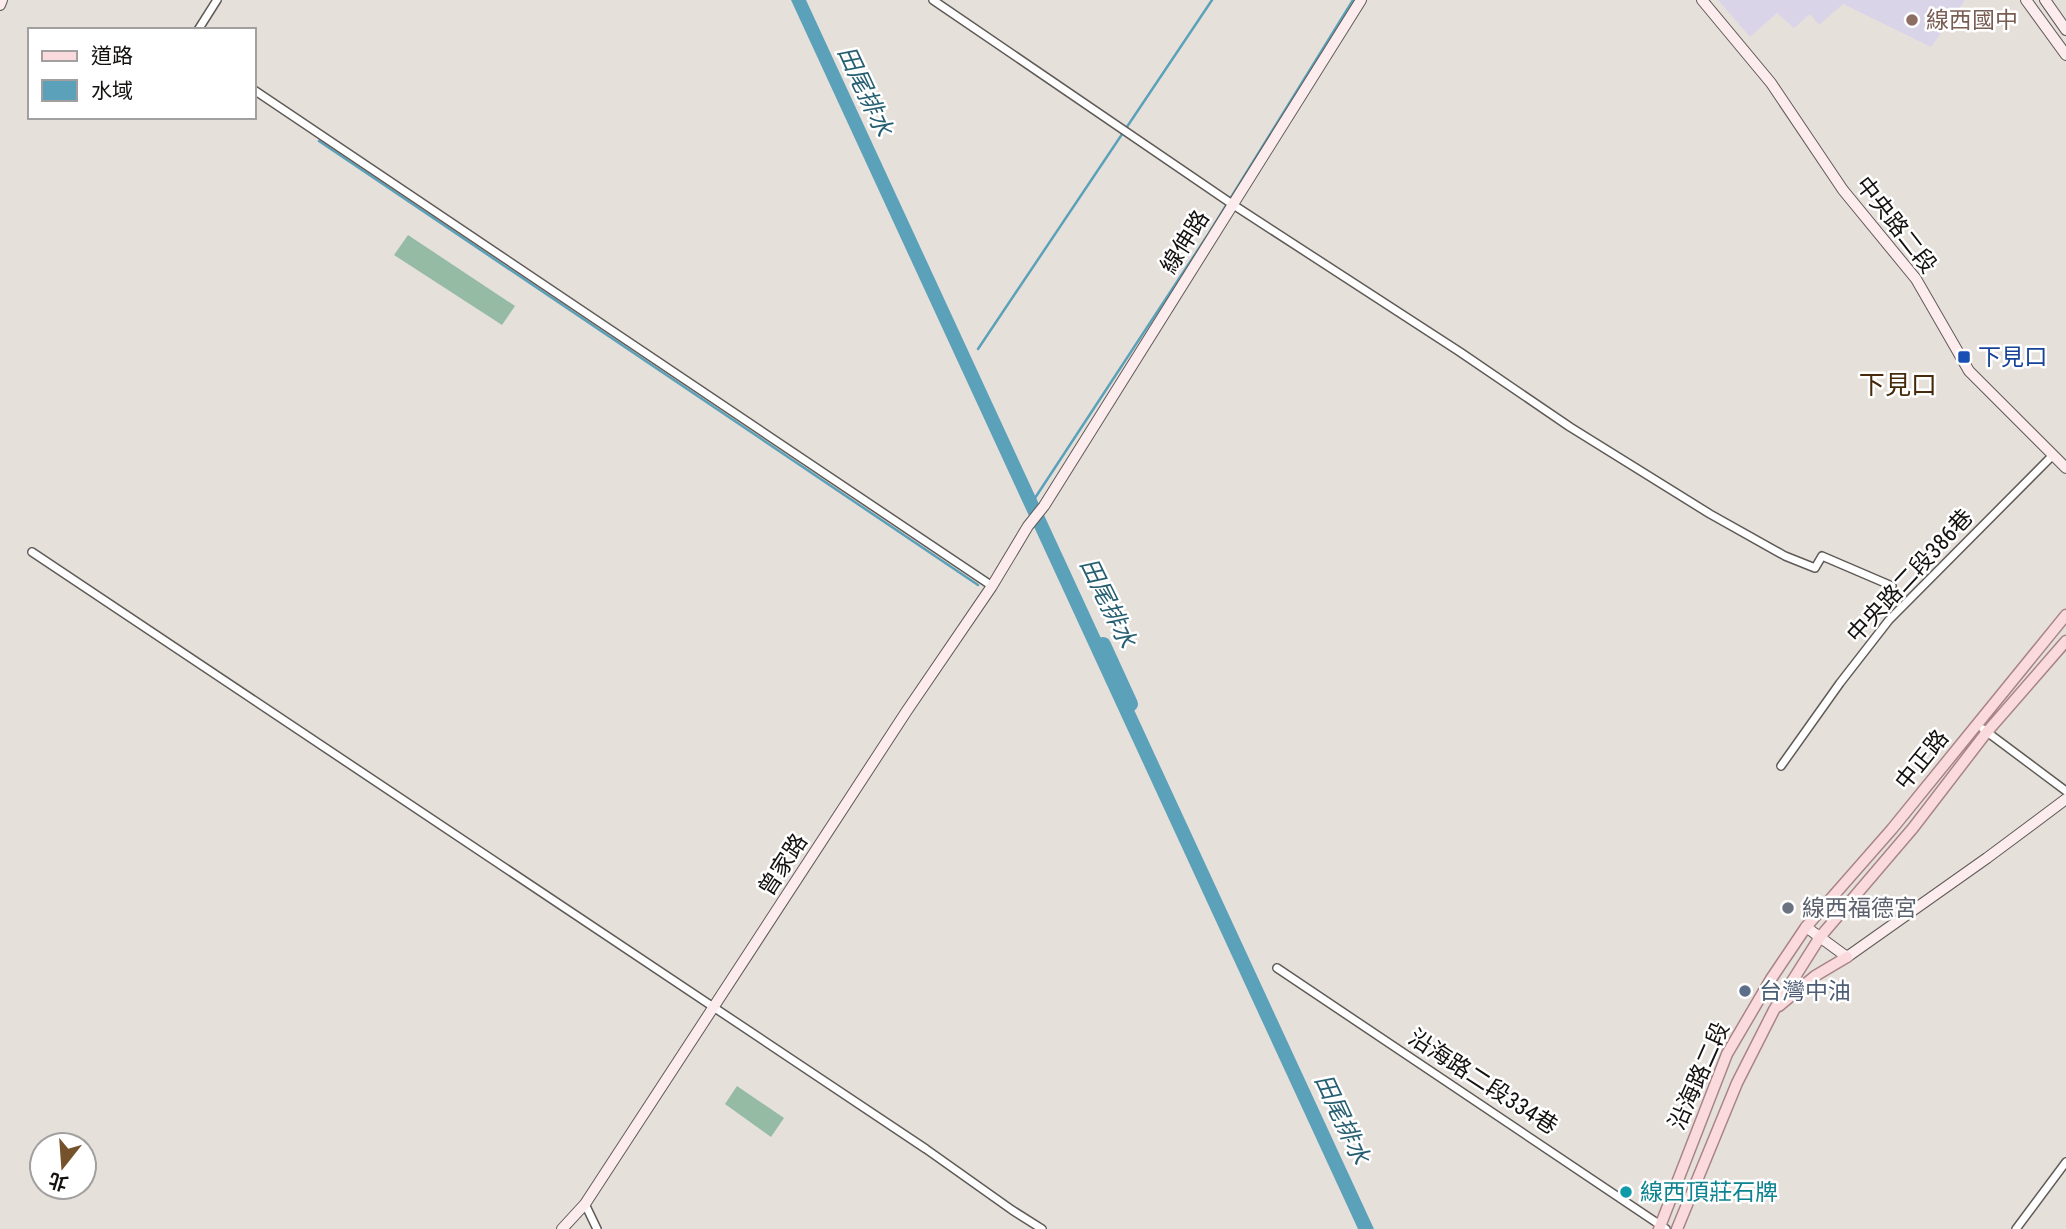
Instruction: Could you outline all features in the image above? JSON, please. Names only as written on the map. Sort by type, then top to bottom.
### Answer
[{"type":"main road","name":"中正路","points":[[1806,927],[1892,829],[2066,615]]},
{"type":"main road","name":"中正路","points":[[1820,937],[1913,828],[1986,733],[2066,642]]},
{"type":"main road","name":"沿海路二段","points":[[1662,1228],[1727,1054],[1771,979],[1806,927]]},
{"type":"main road","name":"沿海路二段","points":[[1676,1229],[1737,1083],[1774,1010],[1820,937]]},
{"type":"main road","points":[[1774,1010],[1815,976],[1847,957]]},
{"type":"street","points":[[199,28],[217,0]]},
{"type":"street","points":[[933,0],[1232,204],[1570,427],[1710,514],[1785,556],[1815,568],[1822,556],[1892,586]]},
{"type":"street","name":"線伸路","points":[[1033,520],[1360,0]]},
{"type":"street","name":"中央路二段","points":[[1702,0],[1771,83],[1843,190],[1916,279],[1969,371],[2066,468]]},
{"type":"street","points":[[2026,0],[2066,55]]},
{"type":"street","points":[[2045,0],[2066,30]]},
{"type":"street","points":[[256,91],[992,586]]},
{"type":"street","name":"中央路二段386巷","points":[[1781,766],[1889,620],[2052,456]]},
{"type":"street","name":"曾家路","points":[[562,1229],[587,1200],[1033,520]]},
{"type":"street","points":[[33,552],[1042,1229]]},
{"type":"street","points":[[1978,724],[1986,733],[2066,791]]},
{"type":"street","points":[[1806,927],[1847,957],[2066,799]]},
{"type":"street","name":"沿海路二段334巷","points":[[1277,968],[1662,1228]]},
{"type":"street","points":[[2016,1229],[2066,1162]]},
{"type":"street","points":[[587,1200],[597,1229]]},
{"type":"shaded area","name":"線西國中","points":[[1718,0],[1965,0],[1931,47],[1843,4],[1819,25],[1810,14],[1794,28],[1777,13],[1750,37]]},
{"type":"green space","points":[[408,235],[515,306],[502,325],[394,255]]},
{"type":"green space","points":[[737,1086],[784,1118],[771,1137],[725,1104]]},
{"type":"water","points":[[791,0],[806,0],[1374,1229],[1358,1229]]},
{"type":"waterway","points":[[978,349],[1212,0]]},
{"type":"waterway","points":[[1035,498],[1209,233],[1353,0]]},
{"type":"waterway","points":[[319,141],[978,585]]},
{"type":"waterway","name":"田尾排水","points":[[1103,645],[1130,704]]},
{"type":"place","name":"線西國中","points":[[1912,20]]},
{"type":"place","name":"下見口","points":[[1964,357]]},
{"type":"place","name":"線西福德宮","points":[[1788,908]]},
{"type":"place","name":"台灣中油","points":[[1745,991]]},
{"type":"place","name":"線西頂莊石牌","points":[[1626,1192]]},
{"type":"district","name":"下見口","points":[[1898,385]]}]
